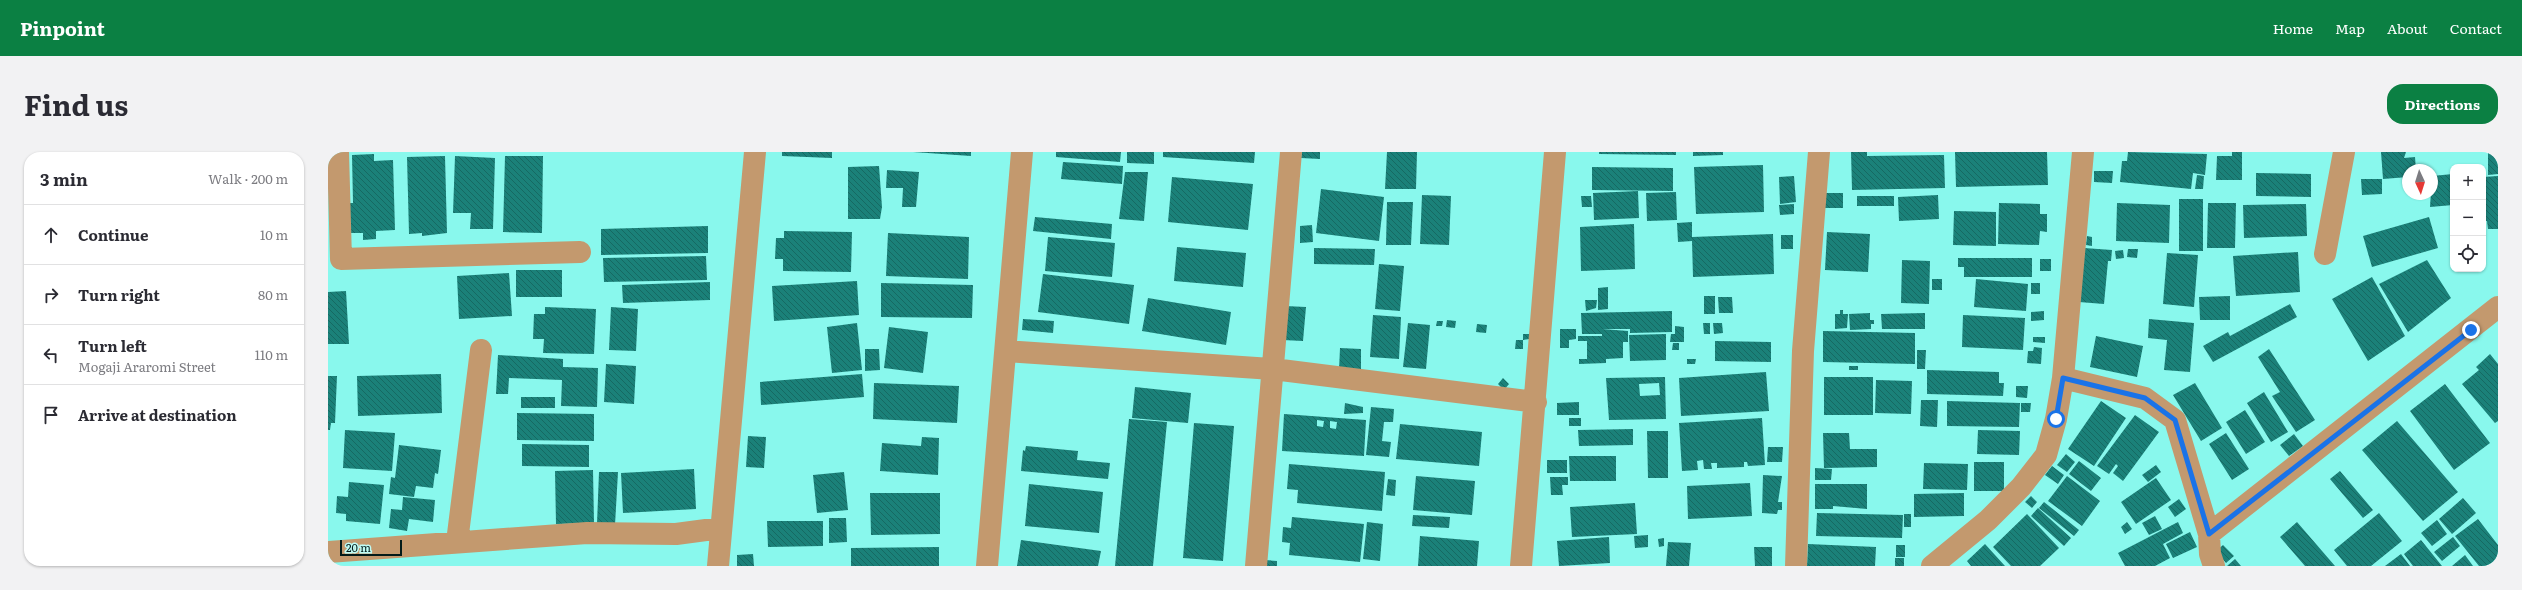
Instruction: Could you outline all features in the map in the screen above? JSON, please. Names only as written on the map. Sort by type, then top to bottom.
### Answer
[{"type":"street","points":[[338,152],[341,259],[580,252]]},
{"type":"street","points":[[718,566],[755,152]]},
{"type":"street","points":[[988,566],[1022,152]]},
{"type":"street","points":[[1256,566],[1290,152]]},
{"type":"street","points":[[1521,566],[1536,402],[1555,152]]},
{"type":"street","points":[[1796,566],[1802,351],[1819,152]]},
{"type":"street","points":[[1932,566],[1988,520],[2021,487],[2046,455],[2056,419],[2063,378],[2083,152]]},
{"type":"street","points":[[2325,254],[2344,152]]},
{"type":"street","points":[[2209,534],[2498,307]]},
{"type":"street","points":[[457,542],[481,350]]},
{"type":"street","points":[[1006,351],[1273,369],[1536,402]]},
{"type":"street","points":[[2063,378],[2145,398],[2175,420],[2209,534],[2210,554],[2214,566]]},
{"type":"street","points":[[328,552],[587,533],[676,534],[721,528]]},
{"type":"building","points":[[782,152],[832,152],[832,158],[782,156]]},
{"type":"building","points":[[913,152],[971,152],[971,156]]},
{"type":"building","points":[[1056,152],[1121,152],[1120,162],[1056,157]]},
{"type":"building","points":[[1127,152],[1154,152],[1154,164],[1127,163]]},
{"type":"building","points":[[1163,152],[1255,152],[1254,163],[1163,157]]},
{"type":"building","points":[[1302,152],[1320,152],[1320,159],[1301,158]]},
{"type":"building","points":[[1387,152],[1417,152],[1416,189],[1385,189]]},
{"type":"building","points":[[1599,152],[1676,152],[1676,155],[1599,154]]},
{"type":"building","points":[[1693,152],[1723,152],[1723,155],[1693,156]]},
{"type":"building","points":[[1851,152],[1867,152],[1867,156],[1944,155],[1945,188],[1852,190]]},
{"type":"building","points":[[1955,152],[2047,152],[2048,185],[1956,187]]},
{"type":"building","points":[[2128,152],[2207,154],[2205,175],[2193,173],[2191,189],[2120,182],[2122,161],[2127,161]]},
{"type":"building","points":[[2232,152],[2242,152],[2242,180],[2216,180],[2217,156],[2232,156]]},
{"type":"building","points":[[2381,152],[2406,152],[2404,158],[2415,157],[2416,164],[2402,164],[2402,177],[2383,179]]},
{"type":"building","points":[[2488,152],[2498,152],[2498,174],[2488,175]]},
{"type":"building","points":[[374,154],[374,161],[393,160],[395,230],[376,231],[376,239],[363,240],[363,233],[347,233],[346,203],[353,203],[352,155]]},
{"type":"building","points":[[445,156],[447,233],[422,236],[422,233],[409,234],[407,157]]},
{"type":"building","points":[[455,156],[495,158],[493,229],[470,229],[471,213],[453,213]]},
{"type":"building","points":[[505,156],[543,156],[542,233],[503,232]]},
{"type":"building","points":[[1063,162],[1123,166],[1122,184],[1061,179]]},
{"type":"building","points":[[1763,165],[1764,212],[1696,214],[1694,167]]},
{"type":"building","points":[[879,166],[882,207],[880,219],[848,219],[848,167]]},
{"type":"building","points":[[1592,167],[1673,168],[1673,191],[1592,190]]},
{"type":"building","points":[[887,170],[919,172],[916,207],[902,207],[903,188],[886,188]]},
{"type":"building","points":[[2094,171],[2113,171],[2112,183],[2094,182]]},
{"type":"building","points":[[1125,172],[1148,172],[1144,221],[1119,219]]},
{"type":"building","points":[[2256,173],[2311,174],[2311,197],[2256,196]]},
{"type":"building","points":[[2450,174],[2450,205],[2430,207],[2430,200],[2438,200],[2438,175]]},
{"type":"building","points":[[2197,175],[2204,176],[2203,189],[2195,189]]},
{"type":"building","points":[[1794,176],[1796,202],[1780,204],[1779,177]]},
{"type":"building","points":[[2498,176],[2498,229],[2488,229],[2486,221],[2486,177]]},
{"type":"building","points":[[1172,177],[1253,184],[1248,230],[1168,222]]},
{"type":"building","points":[[2361,179],[2382,179],[2382,194],[2362,195]]},
{"type":"building","points":[[1321,189],[1384,197],[1379,241],[1316,233]]},
{"type":"building","points":[[1638,191],[1639,218],[1594,220],[1593,193]]},
{"type":"building","points":[[1676,192],[1677,220],[1647,221],[1646,193]]},
{"type":"building","points":[[1825,193],[1843,193],[1843,208],[1825,208]]},
{"type":"building","points":[[1422,195],[1451,196],[1449,245],[1420,244]]},
{"type":"building","points":[[1938,195],[1939,219],[1899,221],[1898,197]]},
{"type":"building","points":[[1581,196],[1591,196],[1592,207],[1582,207]]},
{"type":"building","points":[[1857,196],[1894,196],[1894,206],[1857,206]]},
{"type":"building","points":[[2179,199],[2203,199],[2203,251],[2179,251]]},
{"type":"building","points":[[1387,202],[1413,202],[1411,245],[1386,245]]},
{"type":"building","points":[[1999,203],[2040,204],[2040,214],[2047,214],[2047,232],[2040,231],[2039,245],[1998,244]]},
{"type":"building","points":[[2117,203],[2170,205],[2169,243],[2116,241]]},
{"type":"building","points":[[2208,203],[2236,203],[2235,248],[2207,248]]},
{"type":"building","points":[[1794,204],[1794,214],[1780,215],[1779,205]]},
{"type":"building","points":[[2306,204],[2307,236],[2244,238],[2243,205]]},
{"type":"building","points":[[1954,211],[1996,212],[1996,246],[1953,245]]},
{"type":"building","points":[[1035,217],[1112,224],[1111,239],[1033,231]]},
{"type":"building","points":[[2429,217],[2438,248],[2372,267],[2363,236]]},
{"type":"building","points":[[1692,222],[1692,237],[1773,234],[1774,274],[1693,277],[1692,241],[1678,242],[1677,223]]},
{"type":"building","points":[[1634,224],[1635,269],[1581,271],[1580,227]]},
{"type":"building","points":[[1312,225],[1313,242],[1300,243],[1300,226]]},
{"type":"building","points":[[708,226],[708,253],[601,255],[601,229]]},
{"type":"building","points":[[784,231],[852,232],[851,272],[783,271],[783,259],[775,259],[776,238],[784,238]]},
{"type":"building","points":[[1827,232],[1870,234],[1868,272],[1825,270]]},
{"type":"building","points":[[888,233],[969,237],[968,279],[886,276]]},
{"type":"building","points":[[1781,235],[1793,235],[1793,249],[1781,249]]},
{"type":"building","points":[[2087,236],[2092,237],[2092,246],[2086,245]]},
{"type":"building","points":[[1048,237],[1115,243],[1112,277],[1045,271]]},
{"type":"building","points":[[1177,247],[1246,253],[1243,287],[1174,281]]},
{"type":"building","points":[[1314,248],[1375,249],[1374,265],[1314,264]]},
{"type":"building","points":[[2084,248],[2112,250],[2111,261],[2108,261],[2104,304],[2079,302]]},
{"type":"building","points":[[2128,249],[2138,249],[2137,258],[2127,257]]},
{"type":"building","points":[[2123,250],[2124,258],[2116,259],[2115,251]]},
{"type":"building","points":[[2298,252],[2300,292],[2236,296],[2233,256]]},
{"type":"building","points":[[2167,253],[2198,255],[2194,307],[2163,304]]},
{"type":"building","points":[[706,256],[707,280],[604,282],[603,258]]},
{"type":"building","points":[[1958,258],[2032,258],[2032,277],[1964,277],[1964,267],[1958,267]]},
{"type":"building","points":[[2040,259],[2051,259],[2051,271],[2040,271]]},
{"type":"building","points":[[1902,260],[1930,261],[1929,304],[1901,303]]},
{"type":"building","points":[[2427,260],[2451,298],[2408,332],[2379,284]]},
{"type":"building","points":[[1379,264],[1404,266],[1400,311],[1375,309]]},
{"type":"building","points":[[516,270],[562,270],[562,297],[516,297]]},
{"type":"building","points":[[509,273],[512,316],[459,319],[457,276]]},
{"type":"building","points":[[1043,274],[1134,285],[1129,324],[1038,312]]},
{"type":"building","points":[[2372,277],[2405,336],[2368,361],[2332,299]]},
{"type":"building","points":[[1932,279],[1942,279],[1942,290],[1932,290]]},
{"type":"building","points":[[1976,279],[2028,284],[2026,311],[1974,307]]},
{"type":"building","points":[[857,281],[859,315],[774,321],[772,286]]},
{"type":"building","points":[[710,282],[710,300],[623,303],[622,285]]},
{"type":"building","points":[[881,283],[973,285],[972,318],[881,317]]},
{"type":"building","points":[[2031,283],[2040,283],[2040,294],[2031,294]]},
{"type":"building","points":[[1608,287],[1608,309],[1598,310],[1598,288]]},
{"type":"building","points":[[346,291],[349,344],[328,344],[328,292]]},
{"type":"building","points":[[1704,296],[1715,296],[1715,314],[1704,314]]},
{"type":"building","points":[[2230,296],[2230,320],[2200,320],[2199,297]]},
{"type":"building","points":[[1718,297],[1732,297],[1733,313],[1719,313]]},
{"type":"building","points":[[1148,298],[1231,312],[1226,345],[1142,331]]},
{"type":"building","points":[[1585,300],[1597,300],[1596,308],[1586,311]]},
{"type":"building","points":[[2290,304],[2297,317],[2213,362],[2203,346],[2228,332],[2230,336]]},
{"type":"building","points":[[1285,306],[1306,307],[1303,341],[1283,340]]},
{"type":"building","points":[[545,307],[596,309],[594,354],[543,353],[544,339],[533,339],[534,314],[545,314]]},
{"type":"building","points":[[611,307],[638,309],[636,351],[609,350]]},
{"type":"building","points":[[1840,310],[1843,310],[1843,314],[1848,314],[1847,328],[1835,329],[1835,314],[1840,314]]},
{"type":"building","points":[[1672,311],[1672,332],[1630,333],[1630,329],[1602,329],[1628,331],[1628,342],[1623,342],[1623,358],[1606,359],[1606,363],[1579,364],[1579,359],[1587,359],[1587,341],[1578,341],[1578,336],[1602,336],[1602,334],[1582,334],[1581,313]]},
{"type":"building","points":[[2044,311],[2044,320],[2031,321],[2031,312]]},
{"type":"building","points":[[1870,313],[1870,320],[1874,320],[1874,324],[1871,324],[1871,329],[1850,330],[1849,314]]},
{"type":"building","points":[[1925,313],[1925,329],[1882,329],[1881,314]]},
{"type":"building","points":[[1373,315],[1401,317],[1399,359],[1370,357]]},
{"type":"building","points":[[1963,315],[2025,318],[2023,350],[1962,347]]},
{"type":"building","points":[[1023,319],[1054,321],[1053,333],[1022,330]]},
{"type":"building","points":[[2149,319],[2194,323],[2190,372],[2164,370],[2167,340],[2148,338]]},
{"type":"building","points":[[1447,320],[1456,321],[1455,328],[1446,327]]},
{"type":"building","points":[[1437,321],[1443,321],[1442,326],[1436,326]]},
{"type":"building","points":[[857,323],[862,370],[832,373],[827,327]]},
{"type":"building","points":[[1408,323],[1430,325],[1426,369],[1403,367]]},
{"type":"building","points":[[1703,323],[1710,323],[1710,334],[1704,334]]},
{"type":"building","points":[[1713,323],[1722,323],[1723,333],[1714,334]]},
{"type":"building","points":[[1477,324],[1487,325],[1486,333],[1476,332]]},
{"type":"building","points":[[1675,326],[1684,327],[1684,342],[1670,342],[1671,334],[1675,334]]},
{"type":"building","points":[[889,327],[928,332],[923,373],[884,368]]},
{"type":"building","points":[[1560,329],[1576,329],[1576,339],[1569,340],[1569,348],[1560,348]]},
{"type":"building","points":[[1823,331],[1915,333],[1915,364],[1823,362]]},
{"type":"building","points":[[1523,334],[1530,334],[1530,339],[1523,340]]},
{"type":"building","points":[[1666,334],[1666,360],[1630,361],[1629,335]]},
{"type":"building","points":[[2096,336],[2143,346],[2137,377],[2090,367]]},
{"type":"building","points":[[2033,337],[2045,337],[2045,343],[2033,342]]},
{"type":"building","points":[[1516,340],[1523,340],[1523,349],[1515,349]]},
{"type":"building","points":[[1715,341],[1771,342],[1771,362],[1715,361]]},
{"type":"building","points":[[1673,343],[1679,343],[1679,350],[1672,350]]},
{"type":"building","points":[[2034,347],[2042,348],[2041,364],[2027,363],[2028,351],[2033,351]]},
{"type":"building","points":[[1340,348],[1361,349],[1361,371],[1339,370]]},
{"type":"building","points":[[865,349],[879,349],[880,370],[865,371]]},
{"type":"building","points":[[2269,349],[2315,420],[2296,432],[2272,396],[2280,392],[2258,357]]},
{"type":"building","points":[[1917,350],[1926,350],[1925,369],[1917,369]]},
{"type":"building","points":[[2490,354],[2498,364],[2498,421],[2495,423],[2462,384],[2479,370],[2476,367]]},
{"type":"building","points":[[498,355],[563,359],[563,367],[598,368],[597,407],[561,406],[562,380],[509,378],[508,394],[496,394]]},
{"type":"building","points":[[1687,359],[1696,359],[1695,364],[1687,364]]},
{"type":"building","points":[[606,364],[636,366],[634,404],[604,402]]},
{"type":"building","points":[[1849,366],[1858,366],[1858,370],[1849,370]]},
{"type":"building","points":[[1927,370],[1999,372],[1999,383],[2004,383],[2003,396],[1927,394]]},
{"type":"building","points":[[1766,372],[1769,411],[1681,416],[1679,378]]},
{"type":"building","points":[[441,374],[442,413],[358,416],[357,376]]},
{"type":"building","points":[[862,374],[864,397],[761,405],[760,382]]},
{"type":"building","points":[[328,376],[337,376],[335,423],[331,423],[330,430],[328,430]]},
{"type":"building","points":[[1665,377],[1666,419],[1609,420],[1606,378]],"holes":[[[1659,383],[1660,395],[1640,396],[1639,384]]]},
{"type":"building","points":[[1824,377],[1873,377],[1873,415],[1824,415]]},
{"type":"building","points":[[1503,378],[1509,384],[1504,390],[1498,384]]},
{"type":"building","points":[[1876,380],[1912,381],[1911,414],[1875,413]]},
{"type":"building","points":[[874,383],[959,386],[957,423],[873,419]]},
{"type":"building","points":[[2195,383],[2222,428],[2201,441],[2173,395]]},
{"type":"building","points":[[2445,384],[2490,443],[2454,470],[2410,411]]},
{"type":"building","points":[[2016,386],[2028,386],[2027,398],[2016,397]]},
{"type":"building","points":[[1135,387],[1191,393],[1188,423],[1132,418]]},
{"type":"building","points":[[2264,392],[2288,432],[2271,442],[2247,403]]},
{"type":"building","points":[[521,397],[555,397],[555,408],[521,408]]},
{"type":"building","points":[[1921,400],[1938,400],[1937,427],[1920,426]]},
{"type":"building","points":[[1947,401],[2020,403],[2019,427],[1947,426]]},
{"type":"building","points":[[2101,401],[2126,418],[2094,466],[2068,449]]},
{"type":"building","points":[[1579,402],[1579,415],[1557,415],[1557,403]]},
{"type":"building","points":[[1345,403],[1363,407],[1363,413],[1344,414]]},
{"type":"building","points":[[2021,403],[2031,403],[2030,412],[2021,412]]},
{"type":"building","points":[[1371,407],[1394,409],[1393,422],[1384,422],[1382,441],[1391,442],[1389,457],[1366,455]]},
{"type":"building","points":[[2245,410],[2265,442],[2246,454],[2226,422]]},
{"type":"building","points":[[517,413],[594,414],[594,441],[517,440]]},
{"type":"building","points":[[1284,414],[1366,420],[1364,456],[1282,451]],"holes":[[[1317,420],[1324,421],[1323,427],[1317,426]],[[1330,421],[1337,422],[1336,429],[1330,428]]]},
{"type":"building","points":[[2135,415],[2159,432],[2123,481],[2113,473],[2118,466],[2116,464],[2109,474],[2097,466]]},
{"type":"building","points":[[1569,418],[1581,418],[1581,426],[1569,426]]},
{"type":"building","points":[[1762,418],[1765,465],[1748,466],[1747,462],[1744,462],[1744,467],[1717,468],[1717,463],[1711,463],[1712,469],[1704,469],[1703,460],[1697,461],[1698,470],[1682,471],[1679,423]]},
{"type":"building","points":[[1129,419],[1167,422],[1153,566],[1115,566]]},
{"type":"building","points":[[2397,421],[2458,492],[2423,521],[2362,450]]},
{"type":"building","points":[[1194,423],[1234,426],[1223,561],[1183,558]]},
{"type":"building","points":[[1400,424],[1482,432],[1479,466],[1396,459]]},
{"type":"building","points":[[1633,429],[1633,445],[1579,446],[1578,430]]},
{"type":"building","points":[[345,430],[395,433],[392,471],[343,468]]},
{"type":"building","points":[[1978,430],[2020,431],[2019,455],[1977,454]]},
{"type":"building","points":[[1647,431],[1668,431],[1668,478],[1648,478]]},
{"type":"building","points":[[1823,433],[1849,433],[1850,449],[1877,449],[1877,467],[1824,468]]},
{"type":"building","points":[[2226,433],[2249,469],[2232,480],[2209,444]]},
{"type":"building","points":[[2294,434],[2303,446],[2289,456],[2280,445]]},
{"type":"building","points":[[748,436],[766,437],[764,468],[746,467]]},
{"type":"building","points":[[922,437],[939,438],[938,475],[880,471],[882,443],[921,446]]},
{"type":"building","points":[[522,444],[589,445],[589,467],[522,466]]},
{"type":"building","points":[[399,445],[441,450],[438,474],[435,473],[433,488],[416,486],[414,497],[389,494],[391,477],[395,478]]},
{"type":"building","points":[[1026,446],[1078,451],[1077,460],[1110,463],[1108,479],[1021,471],[1023,450],[1025,451]]},
{"type":"building","points":[[1768,447],[1783,447],[1782,462],[1767,462]]},
{"type":"building","points":[[2066,454],[2075,462],[2067,472],[2057,465]]},
{"type":"building","points":[[1569,456],[1616,456],[1616,481],[1570,481]]},
{"type":"building","points":[[1547,460],[1567,460],[1567,473],[1547,473]]},
{"type":"building","points":[[2079,461],[2101,478],[2091,491],[2069,474]]},
{"type":"building","points":[[1974,462],[2004,462],[2004,491],[1974,491]]},
{"type":"building","points":[[1924,463],[1968,464],[1967,490],[1923,489]]},
{"type":"building","points":[[1289,464],[1385,472],[1382,511],[1297,503],[1298,490],[1287,489]]},
{"type":"building","points":[[2156,465],[2161,472],[2148,482],[2142,475]]},
{"type":"building","points":[[2052,466],[2064,475],[2058,484],[2045,475]]},
{"type":"building","points":[[1815,468],[1832,469],[1831,480],[1815,480]]},
{"type":"building","points":[[694,469],[696,509],[623,513],[621,473]]},
{"type":"building","points":[[593,470],[594,523],[556,524],[555,471]]},
{"type":"building","points":[[2340,471],[2373,510],[2363,518],[2330,479]]},
{"type":"building","points":[[599,472],[618,472],[615,525],[597,524]]},
{"type":"building","points":[[844,472],[848,510],[817,513],[813,475]]},
{"type":"building","points":[[1763,475],[1782,476],[1778,502],[1782,502],[1782,510],[1778,510],[1777,514],[1762,513]]},
{"type":"building","points":[[1416,476],[1475,481],[1472,515],[1413,510]]},
{"type":"building","points":[[2067,476],[2100,501],[2082,526],[2048,501]]},
{"type":"building","points":[[1550,477],[1568,477],[1568,485],[1562,485],[1563,495],[1551,495]]},
{"type":"building","points":[[2156,478],[2171,500],[2136,524],[2121,502]]},
{"type":"building","points":[[1388,479],[1396,480],[1395,496],[1386,495]]},
{"type":"building","points":[[349,482],[384,485],[380,524],[346,521],[346,514],[336,513],[337,496],[348,497]]},
{"type":"building","points":[[1750,483],[1752,516],[1688,519],[1687,486]]},
{"type":"building","points":[[1029,484],[1103,492],[1099,533],[1025,526]]},
{"type":"building","points":[[1815,484],[1867,484],[1867,509],[1833,506],[1833,509],[1815,509]]},
{"type":"building","points":[[870,493],[940,493],[940,534],[871,535]]},
{"type":"building","points":[[1964,493],[1964,516],[1914,517],[1914,494]]},
{"type":"building","points":[[2031,496],[2037,502],[2032,508],[2025,502]]},
{"type":"building","points":[[403,497],[435,500],[433,522],[409,519],[407,531],[389,528],[391,509],[402,510]]},
{"type":"building","points":[[2463,498],[2476,513],[2452,534],[2439,519]]},
{"type":"building","points":[[2179,499],[2186,509],[2175,517],[2168,507]]},
{"type":"building","points":[[2044,502],[2079,530],[2074,536],[2039,508]]},
{"type":"building","points":[[1635,503],[1637,534],[1572,537],[1570,507]]},
{"type":"building","points":[[2038,508],[2071,538],[2064,546],[2031,516]]},
{"type":"building","points":[[1817,513],[1903,515],[1902,538],[1816,536]]},
{"type":"building","points":[[2379,513],[2402,541],[2371,566],[2347,566],[2334,550]]},
{"type":"building","points":[[1904,514],[1911,514],[1911,527],[1904,527]]},
{"type":"building","points":[[2027,514],[2059,548],[2040,566],[2011,566],[1993,547]]},
{"type":"building","points":[[1413,515],[1450,517],[1449,528],[1412,526]]},
{"type":"building","points":[[2155,516],[2162,529],[2149,535],[2142,523]]},
{"type":"building","points":[[1292,517],[1364,524],[1360,562],[1289,555],[1290,543],[1282,542],[1283,527],[1291,528]]},
{"type":"building","points":[[829,518],[846,518],[847,542],[829,543]]},
{"type":"building","points":[[2478,519],[2498,545],[2498,566],[2479,566],[2455,536]]},
{"type":"building","points":[[2437,520],[2447,534],[2432,546],[2421,533]]},
{"type":"building","points":[[767,521],[823,521],[823,546],[768,547]]},
{"type":"building","points":[[1367,522],[1383,524],[1380,561],[1363,559]]},
{"type":"building","points":[[2127,522],[2132,529],[2125,534],[2121,527]]},
{"type":"building","points":[[2178,522],[2183,533],[2163,544],[2170,558],[2155,566],[2125,566],[2118,553]]},
{"type":"building","points":[[2297,522],[2335,566],[2305,566],[2280,537]]},
{"type":"building","points":[[2190,532],[2197,547],[2173,558],[2166,544]]},
{"type":"building","points":[[1648,535],[1648,547],[1635,548],[1634,536]]},
{"type":"building","points":[[1420,536],[1479,541],[1477,566],[1418,566]]},
{"type":"building","points":[[1609,537],[1610,563],[1559,566],[1557,541]]},
{"type":"building","points":[[2453,537],[2460,546],[2442,561],[2434,552]]},
{"type":"building","points":[[1664,538],[1664,546],[1659,547],[1658,539]]},
{"type":"building","points":[[1021,540],[1101,551],[1098,566],[1017,566]]},
{"type":"building","points":[[2421,540],[2442,566],[2413,566],[2404,554]]},
{"type":"building","points":[[1668,542],[1691,543],[1689,566],[1666,566]]},
{"type":"building","points":[[1808,544],[1876,547],[1875,566],[1807,566]]},
{"type":"building","points":[[1985,544],[2005,566],[1971,566],[1967,561]]},
{"type":"building","points":[[1896,545],[1905,545],[1905,557],[1896,557]]},
{"type":"building","points":[[2223,545],[2234,556],[2226,563],[2216,551]]},
{"type":"building","points":[[939,547],[939,566],[851,566],[851,548]]},
{"type":"building","points":[[1754,547],[1772,547],[1772,566],[1755,566]]},
{"type":"building","points":[[753,554],[754,566],[737,566],[737,555]]},
{"type":"building","points":[[2401,554],[2410,566],[2385,566]]},
{"type":"building","points":[[2465,555],[2473,566],[2452,566]]},
{"type":"building","points":[[1895,558],[1904,558],[1904,566],[1895,566]]},
{"type":"building","points":[[2235,559],[2241,566],[2227,566]]},
{"type":"building","points":[[1265,560],[1277,561],[1277,566],[1265,566]]},
{"type":"route","points":[[2056,419],[2063,378],[2145,398],[2175,420],[2209,534],[2471,330]]}]
